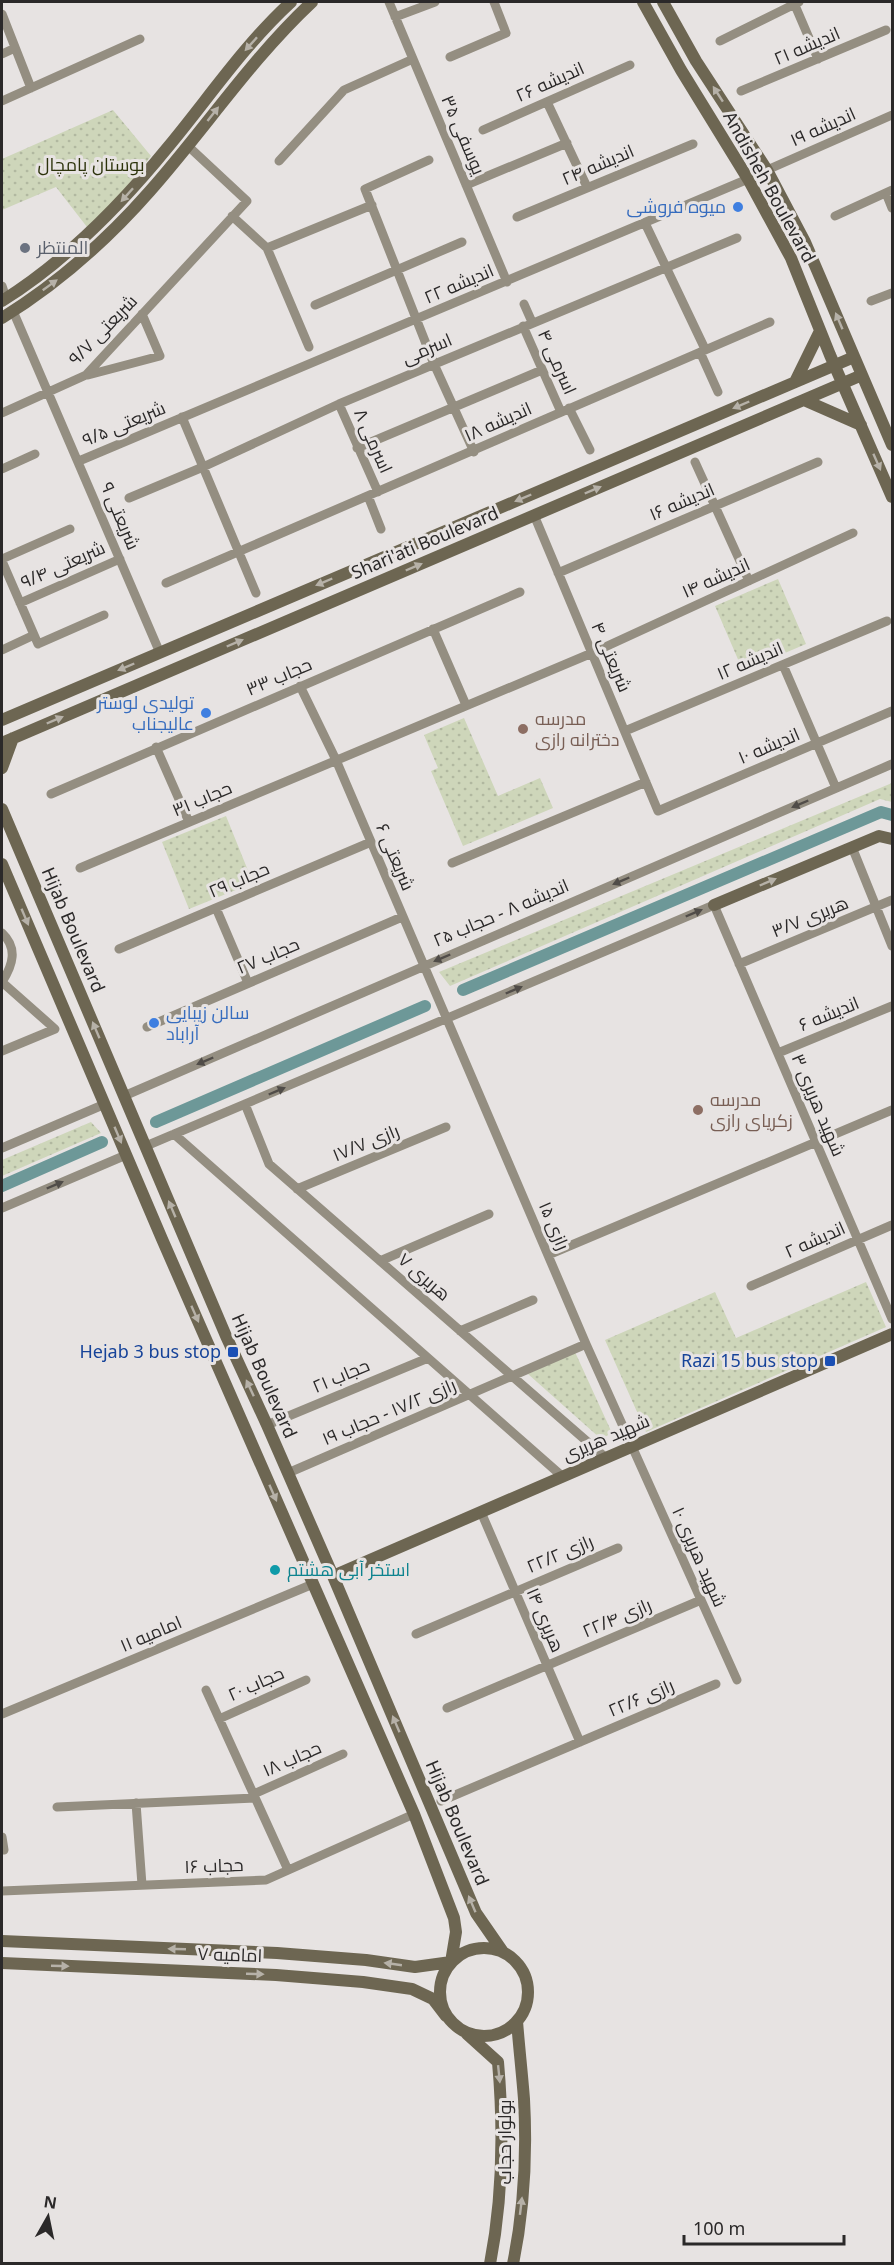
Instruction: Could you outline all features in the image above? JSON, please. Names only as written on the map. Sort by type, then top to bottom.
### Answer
[{"type":"main road","points":[[13,311],[3,295],[60,259],[109,214],[168,147],[240,56],[291,2]]},
{"type":"main road","points":[[2,318],[69,270],[119,225],[188,146],[251,65],[289,23],[312,2]]},
{"type":"main road","name":"Andisheh Boulevard","points":[[643,2],[681,70],[748,179],[791,258],[892,497]]},
{"type":"main road","name":"Andisheh Boulevard","points":[[663,2],[696,61],[767,170],[808,250],[892,445]]},
{"type":"main road","points":[[795,382],[820,331]]},
{"type":"main road","name":"Shari'ati Boulevard","points":[[3,719],[854,357]]},
{"type":"main road","name":"Shari'ati Boulevard","points":[[7,740],[862,375]]},
{"type":"main road","points":[[804,400],[861,425]]},
{"type":"main road","points":[[2,768],[7,740]]},
{"type":"main road","name":"Hijab Boulevard","points":[[2,809],[225,1336],[333,1576],[476,1913],[504,1952]]},
{"type":"main road","points":[[714,905],[879,836],[892,839]]},
{"type":"main road","name":"Hijab Boulevard","points":[[2,864],[207,1343],[414,1814],[454,1918],[456,1932],[451,1962]]},
{"type":"main road","name":"شهید هریری","points":[[333,1576],[892,1334]]},
{"type":"main road","points":[[207,1343],[225,1336]]},
{"type":"main road","name":"امامیه ۷","points":[[2,1941],[277,1953],[355,1959],[416,1967],[451,1962]]},
{"type":"main road","points":[[464,2031],[475,2035],[498,2033],[517,2021],[523,2011],[528,1989],[521,1967],[504,1952],[493,1948],[470,1950],[451,1962],[444,1972],[439,1994],[447,2016],[498,2062],[501,2100],[500,2194],[490,2264]]},
{"type":"main road","name":"امامیه ۷","points":[[2,1963],[276,1975],[363,1982],[412,1989],[434,1999],[447,2016]]},
{"type":"main road","name":"بولوار حجاب","points":[[513,2264],[523,2196],[524,2140],[524,2099],[517,2021]]},
{"type":"street","name":"یوسفی ۳۵","points":[[389,2],[507,282]]},
{"type":"street","points":[[395,17],[435,2]]},
{"type":"street","points":[[450,57],[506,33],[494,2]]},
{"type":"street","points":[[720,41],[797,2],[818,59]]},
{"type":"street","points":[[2,14],[31,88]]},
{"type":"street","name":"اندیشه ۲۱","points":[[741,91],[886,30]]},
{"type":"street","points":[[2,101],[140,39]]},
{"type":"street","points":[[2,54],[15,48]]},
{"type":"street","points":[[279,161],[344,90],[413,59]]},
{"type":"street","name":"اندیشه ۲۶","points":[[483,130],[630,65]]},
{"type":"street","points":[[547,102],[587,187]]},
{"type":"street","name":"اندیشه ۱۹","points":[[767,170],[892,115]]},
{"type":"street","points":[[466,185],[567,143]]},
{"type":"street","name":"اندیشه ۲۴","points":[[517,217],[693,144]]},
{"type":"street","name":"شریعتی ۹/۷","points":[[2,413],[86,375],[247,201],[188,146]]},
{"type":"street","points":[[429,160],[365,189],[434,364],[474,452]]},
{"type":"street","name":"اندیشه ۲۲","points":[[182,417],[748,179]]},
{"type":"street","points":[[835,216],[889,191],[892,208]]},
{"type":"street","points":[[267,248],[372,205]]},
{"type":"street","points":[[232,216],[267,248],[309,347]]},
{"type":"street","points":[[645,223],[667,267],[718,392]]},
{"type":"street","name":"اسرمی","points":[[129,498],[203,467],[339,404],[737,238]]},
{"type":"street","points":[[315,305],[462,242]]},
{"type":"street","points":[[871,301],[892,293]]},
{"type":"street","points":[[525,304],[532,322]]},
{"type":"street","name":"شریعتی ۹","points":[[13,311],[160,653]]},
{"type":"street","points":[[86,375],[160,356],[142,314]]},
{"type":"street","name":"اندیشه ۱۸","points":[[166,583],[474,452],[565,410],[770,322]]},
{"type":"street","name":"اسرمی ۴","points":[[523,326],[542,370],[590,450]]},
{"type":"street","points":[[357,448],[542,370]]},
{"type":"street","name":"اسرمی ۸","points":[[339,404],[378,492]]},
{"type":"street","points":[[182,417],[256,593]]},
{"type":"street","name":"شریعتی ۹/۵","points":[[79,461],[182,417]]},
{"type":"street","points":[[2,469],[35,454]]},
{"type":"street","points":[[695,462],[749,581]]},
{"type":"street","name":"اندیشه ۱۶","points":[[558,573],[818,462]]},
{"type":"street","points":[[368,496],[381,529]]},
{"type":"street","name":"شریعتی ۴","points":[[534,515],[658,811]]},
{"type":"street","points":[[70,529],[2,564],[38,644],[104,615]]},
{"type":"street","name":"اندیشه ۱۴","points":[[466,705],[592,652],[853,533]]},
{"type":"street","name":"شریعتی ۹/۴","points":[[20,603],[120,558]]},
{"type":"street","name":"حجاب ۳۳","points":[[51,794],[520,592]]},
{"type":"street","name":"اندیشه ۱۲","points":[[625,731],[887,621]]},
{"type":"street","points":[[433,629],[466,705]]},
{"type":"street","points":[[2,650],[34,635]]},
{"type":"street","points":[[783,665],[836,788]]},
{"type":"street","name":"شریعتی ۶","points":[[300,686],[336,760],[423,967],[447,1018]]},
{"type":"street","name":"حجاب ۳۱","points":[[80,868],[466,705]]},
{"type":"street","name":"اندیشه ۱۰","points":[[658,811],[892,711]]},
{"type":"street","points":[[156,747],[189,822]]},
{"type":"street","name":"اندیشه ۸ - حجاب ۲۵","points":[[124,1096],[892,764]]},
{"type":"street","points":[[452,863],[646,782]]},
{"type":"street","name":"حجاب ۲۹","points":[[119,950],[371,842]]},
{"type":"street","points":[[852,847],[892,946]]},
{"type":"street","name":"هریری ۳/۷","points":[[740,964],[892,900]]},
{"type":"street","points":[[146,1146],[714,905]]},
{"type":"street","name":"شهید هریری ۳","points":[[714,905],[892,1319]]},
{"type":"street","points":[[216,908],[248,983]]},
{"type":"street","name":"حجاب ۲۷","points":[[147,1027],[402,917]]},
{"type":"street","points":[[2,933],[10,941],[12,962],[2,982],[55,1029],[2,1051]]},
{"type":"street","name":"اندیشه ۶","points":[[778,1053],[892,1006]]},
{"type":"street","name":"رازی ۱۵","points":[[447,1018],[631,1447]]},
{"type":"street","points":[[2,1148],[105,1104]]},
{"type":"street","name":"هریری ۷","points":[[245,1104],[269,1164],[606,1458]]},
{"type":"street","points":[[549,1255],[892,1110]]},
{"type":"street","name":"رازی ۱۷/۷","points":[[297,1189],[447,1127]]},
{"type":"street","points":[[174,1134],[563,1477]]},
{"type":"street","points":[[2,1208],[126,1155]]},
{"type":"street","points":[[380,1261],[489,1214]]},
{"type":"street","name":"اندیشه ۲","points":[[751,1286],[892,1225]]},
{"type":"street","points":[[460,1331],[533,1300]]},
{"type":"street","name":"رازی ۱۷/۲ - حجاب ۱۹","points":[[288,1473],[586,1344]]},
{"type":"street","name":"حجاب ۲۱","points":[[267,1425],[428,1358]]},
{"type":"street","name":"شهید هریری ۱۰","points":[[631,1447],[737,1680]]},
{"type":"street","name":"هریری ۱۴","points":[[481,1512],[580,1742]]},
{"type":"street","name":"رازی ۲۲/۲","points":[[416,1634],[618,1548]]},
{"type":"street","name":"امامیه ۱۱","points":[[2,1714],[313,1584]]},
{"type":"street","name":"رازی ۲۲/۴","points":[[447,1708],[701,1600]]},
{"type":"street","name":"حجاب ۲۰","points":[[219,1719],[306,1680]]},
{"type":"street","name":"رازی ۲۲/۶","points":[[441,1801],[716,1684]]},
{"type":"street","points":[[206,1690],[288,1870]]},
{"type":"street","name":"حجاب ۱۸","points":[[254,1796],[343,1754]]},
{"type":"street","points":[[57,1807],[254,1796]]},
{"type":"street","points":[[136,1803],[142,1885]]},
{"type":"street","name":"حجاب ۱۶","points":[[2,1891],[266,1880],[414,1814]]},
{"type":"street","points":[[2,1837],[3,1850]]},
{"type":"green space","name":"بوستان پامچال","points":[[113,110],[151,156],[119,196],[87,227],[56,187],[2,210],[2,159]]},
{"type":"green space","points":[[778,579],[806,644],[743,671],[715,606]]},
{"type":"green space","points":[[464,718],[498,796],[540,778],[553,808],[463,846],[431,771],[438,768],[424,735]]},
{"type":"green space","points":[[892,783],[892,802],[880,799],[450,986],[439,972]]},
{"type":"green space","points":[[226,816],[253,883],[189,909],[162,842]]},
{"type":"green space","points":[[91,1122],[101,1133],[2,1176],[2,1160]]},
{"type":"green space","points":[[866,1282],[886,1327],[646,1432],[605,1340],[715,1292],[736,1338]]},
{"type":"green space","points":[[575,1352],[612,1433],[601,1439],[528,1374]]},
{"type":"waterway","points":[[463,990],[881,812],[892,815]]},
{"type":"waterway","points":[[156,1122],[425,1006]]},
{"type":"waterway","points":[[2,1186],[102,1142]]},
{"type":"place","name":"میوه فروشی","points":[[738,207]]},
{"type":"place","name":"المنتظر","points":[[25,248]]},
{"type":"place","name":"تولیدی لوستر عالیجناب","points":[[206,713]]},
{"type":"place","name":"مدرسه دخترانه رازی","points":[[523,729]]},
{"type":"place","name":"سالن زیبایی آراباد","points":[[154,1023]]},
{"type":"place","name":"مدرسه زکریای رازی","points":[[698,1110]]},
{"type":"place","name":"Hejab 3 bus stop","points":[[233,1352]]},
{"type":"place","name":"Razi 15 bus stop","points":[[830,1361]]},
{"type":"place","name":"استخر آبی هشتم","points":[[275,1570]]}]
